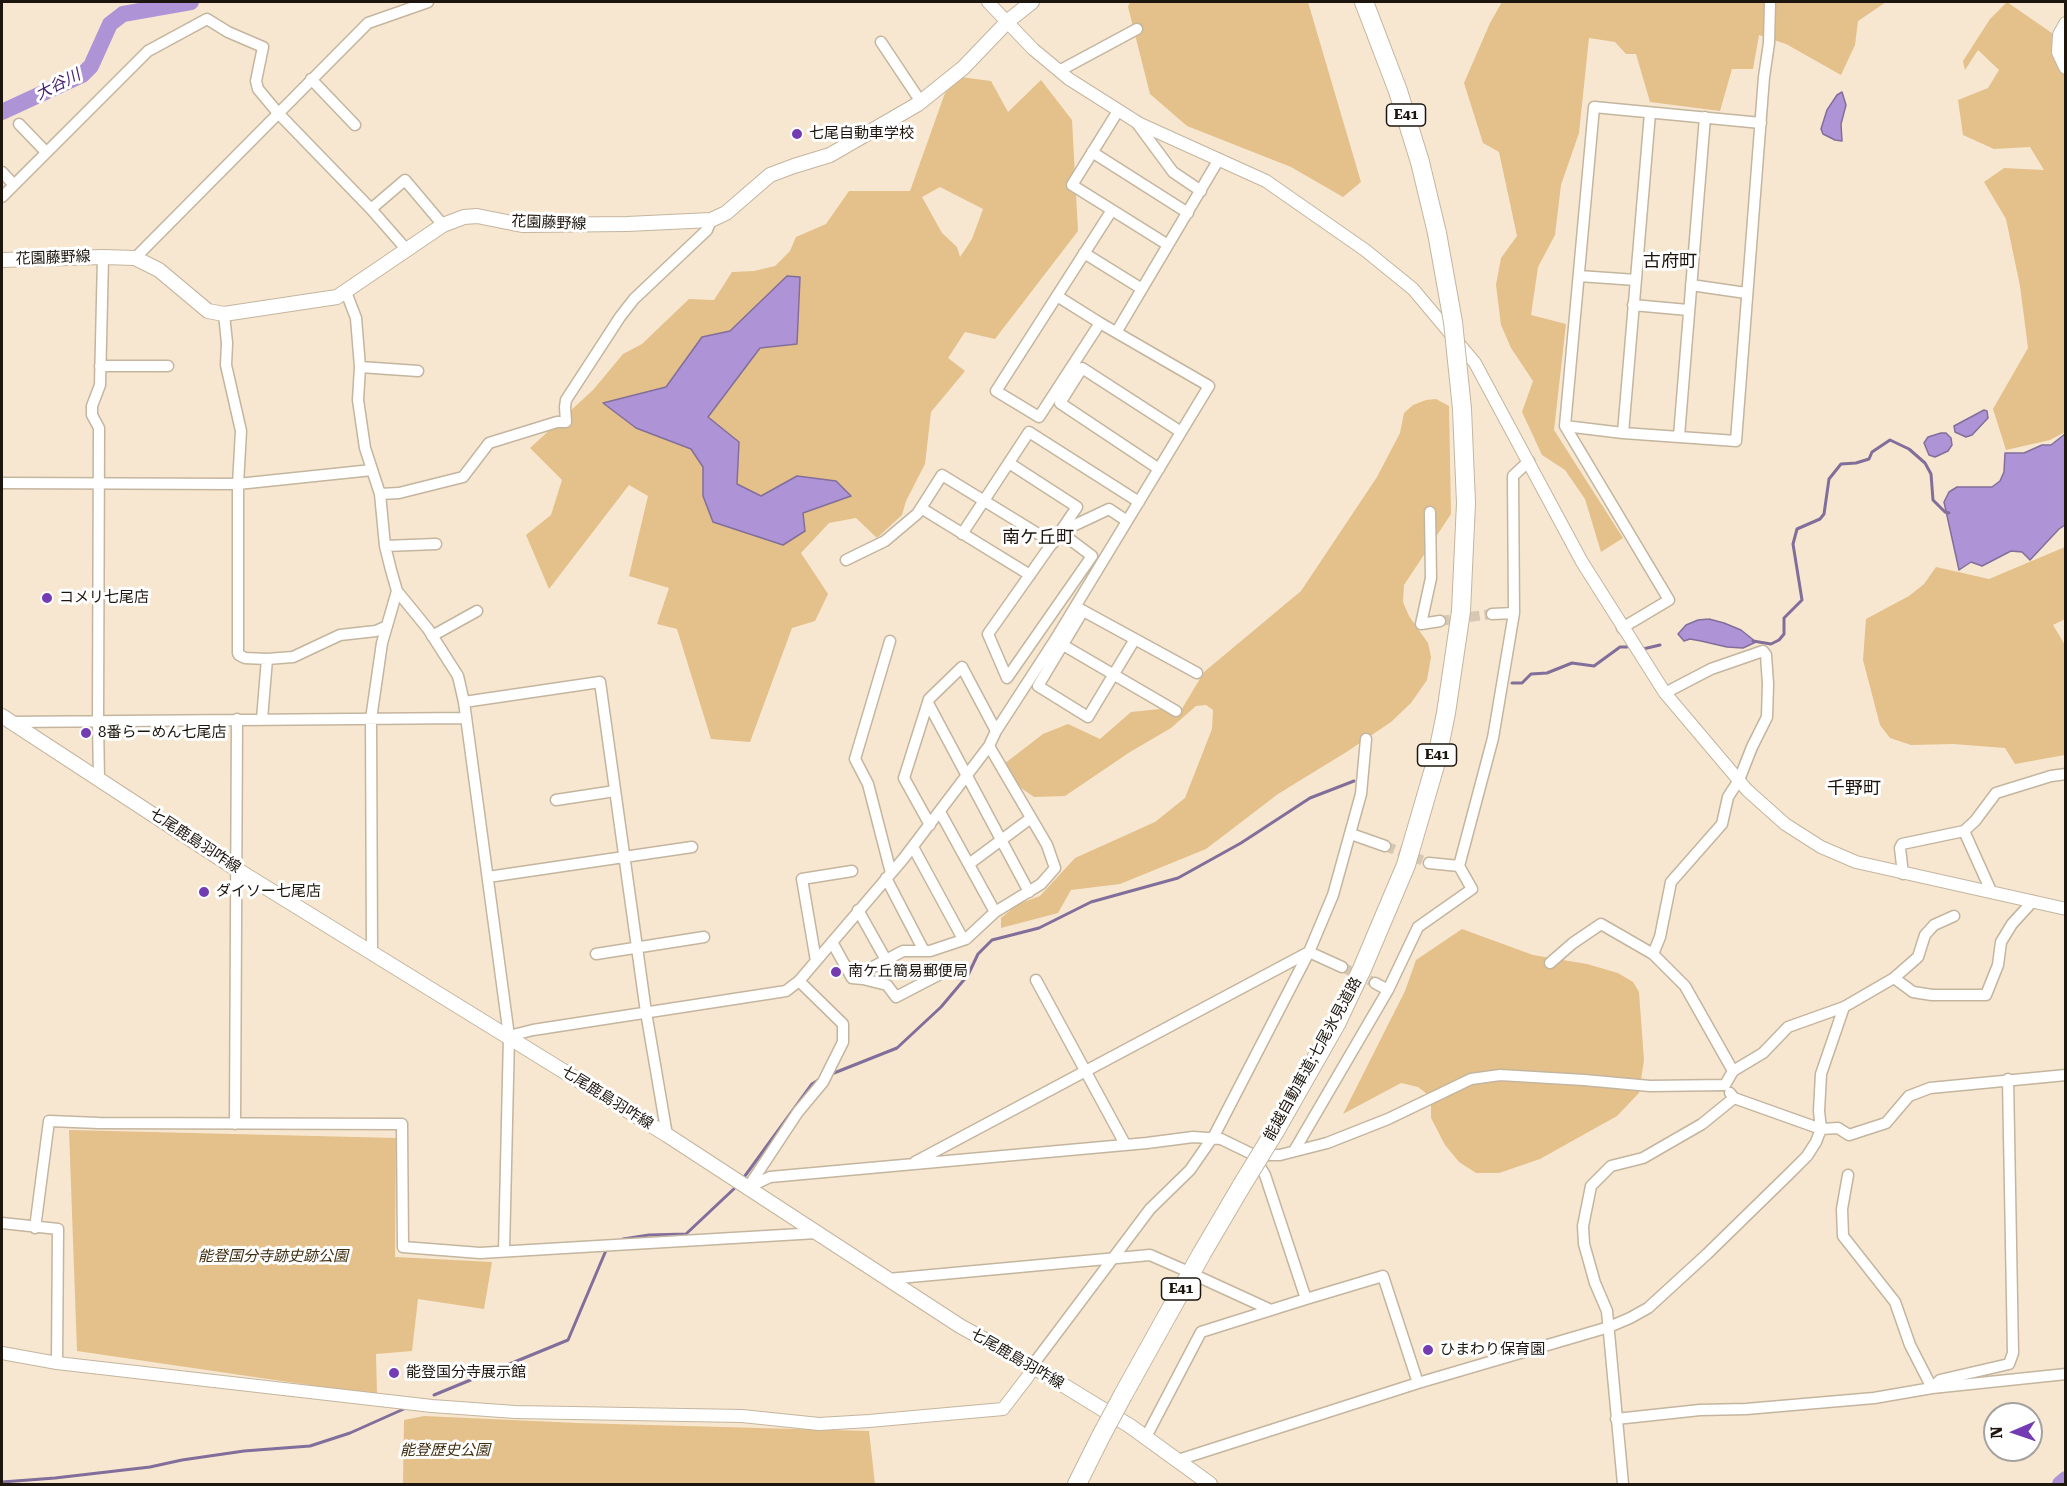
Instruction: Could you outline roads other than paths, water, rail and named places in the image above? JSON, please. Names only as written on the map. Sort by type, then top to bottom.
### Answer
[{"type":"highway","name":"能越自動車道;七尾氷見道路","points":[[1077,1485],[1123,1395],[1202,1253],[1332,1031],[1362,969],[1406,865],[1433,772],[1446,713],[1461,611],[1466,503],[1462,409],[1453,322],[1437,233],[1420,162],[1398,91],[1364,2]]},
{"type":"main road","name":"花園藤野線","points":[[2,260],[135,258],[159,270],[208,311],[224,314],[337,297],[443,225],[464,217],[477,216],[522,225],[627,225],[711,220],[726,213],[770,175],[830,155],[921,102],[963,68],[1008,21],[1032,2]]},
{"type":"main road","points":[[2066,24],[2060,35],[2059,52],[2066,67]]},
{"type":"main road","name":"七尾鹿島羽咋線","points":[[4,720],[236,869],[667,1135],[960,1326],[1032,1366],[1146,1437],[1210,1485]]},
{"type":"street","points":[[135,258],[368,22],[428,2]]},
{"type":"street","points":[[988,2],[1059,71],[1118,111],[1135,122],[1266,181],[1326,221],[1413,289],[1475,363],[1529,461],[1560,524],[1622,628],[1665,693],[1739,780],[1785,824],[1821,847],[1856,862],[2066,909]]},
{"type":"street","points":[[1565,426],[1623,433],[1736,441],[1746,293],[1769,44],[1770,2]]},
{"type":"street","points":[[2,197],[148,51],[207,20],[263,47],[256,81],[258,89],[406,249]]},
{"type":"street","points":[[1059,71],[1137,29]]},
{"type":"street","points":[[881,42],[921,102]]},
{"type":"street","points":[[311,79],[355,125]]},
{"type":"street","points":[[1622,628],[1669,600],[1565,426],[1594,107],[1761,123]]},
{"type":"street","points":[[1118,111],[1072,185],[1168,245]]},
{"type":"street","points":[[1623,433],[1650,113]]},
{"type":"street","points":[[1679,436],[1704,117]]},
{"type":"street","points":[[1135,122],[1173,172],[1201,191]]},
{"type":"street","points":[[19,124],[46,152]]},
{"type":"street","points":[[1092,152],[1188,213]]},
{"type":"street","points":[[1117,332],[1220,159]]},
{"type":"street","points":[[2,172],[14,185]]},
{"type":"street","points":[[371,209],[405,180],[443,225]]},
{"type":"street","points":[[1100,323],[1039,417],[996,391],[1112,210]]},
{"type":"street","points":[[380,494],[463,477],[489,443],[557,422],[566,422],[566,400],[620,317],[634,299],[707,230],[711,220]]},
{"type":"street","points":[[1084,253],[1142,288]]},
{"type":"street","points":[[99,780],[99,428],[92,415],[92,406],[100,385],[103,257]]},
{"type":"street","points":[[1579,276],[1636,280]]},
{"type":"street","points":[[1691,285],[1746,293]]},
{"type":"street","points":[[346,292],[356,318],[360,367],[358,400],[365,448],[380,494],[385,546],[397,591],[432,636],[458,676],[464,702],[509,1036],[504,1251]]},
{"type":"street","points":[[1057,296],[1209,386],[1127,521],[1079,609],[1063,645],[1038,686],[1088,717],[1135,639]]},
{"type":"street","points":[[1633,306],[1688,310]]},
{"type":"street","points":[[224,314],[227,343],[226,365],[240,431],[238,655],[245,658],[267,659],[293,657],[340,635],[376,631],[387,626]]},
{"type":"street","points":[[100,366],[168,366]]},
{"type":"street","points":[[360,367],[418,371]]},
{"type":"street","points":[[1159,469],[1060,403],[1082,368],[1181,432]]},
{"type":"street","points":[[962,534],[1029,432],[1139,502]]},
{"type":"street","points":[[1294,1151],[1388,990],[1418,927],[1472,890],[1459,866],[1493,738],[1514,613],[1513,476],[1529,461]]},
{"type":"street","points":[[1009,463],[1092,517]]},
{"type":"street","points":[[2,483],[238,484],[372,470]]},
{"type":"street","points":[[846,560],[885,541],[917,514],[942,475],[1053,543]]},
{"type":"street","points":[[921,507],[1030,575]]},
{"type":"street","points":[[1060,532],[1092,556],[1007,678],[988,634],[1077,507]]},
{"type":"street","points":[[1060,532],[1109,509],[1127,521]]},
{"type":"street","points":[[1430,512],[1431,578],[1421,624],[1440,621]]},
{"type":"street","points":[[385,546],[436,544]]},
{"type":"street","points":[[372,951],[371,719],[382,643],[397,591]]},
{"type":"street","points":[[1079,609],[1197,673]]},
{"type":"street","points":[[509,1036],[646,1012],[786,992],[800,981],[940,812],[989,746],[996,731],[1079,609]]},
{"type":"street","points":[[432,636],[477,611]]},
{"type":"street","points":[[1492,614],[1514,613]]},
{"type":"street","points":[[890,641],[855,759],[867,784],[888,875],[924,951]]},
{"type":"street","points":[[1063,645],[1176,711]]},
{"type":"street","points":[[1653,954],[1660,937],[1671,882],[1722,824],[1728,796],[1739,780],[1767,717],[1766,655],[1763,651],[1711,669],[1665,693]]},
{"type":"street","points":[[262,719],[267,659]]},
{"type":"street","points":[[930,825],[904,778],[929,699],[962,667],[996,731]]},
{"type":"street","points":[[464,702],[600,682],[646,1012],[667,1135]]},
{"type":"street","points":[[928,703],[968,774],[1029,892]]},
{"type":"street","points":[[4,720],[466,718]]},
{"type":"street","points":[[235,1124],[237,719]]},
{"type":"street","points":[[2,1353],[57,1363],[231,1384],[486,1411],[742,1416],[819,1424],[1003,1409],[1029,1375],[1032,1366],[1150,1209],[1191,1170],[1211,1138],[1309,952],[1333,895],[1361,794],[1366,739]]},
{"type":"street","points":[[863,979],[871,968],[903,951],[930,951],[963,939],[995,912],[1041,884],[1055,868],[1047,845],[989,746]]},
{"type":"street","points":[[1903,874],[1900,848],[1902,844],[1964,831],[1975,822],[1996,793],[2051,776],[2066,774]]},
{"type":"street","points":[[556,800],[615,791]]},
{"type":"street","points":[[940,812],[995,912]]},
{"type":"street","points":[[969,864],[1001,838],[1031,818]]},
{"type":"street","points":[[1964,831],[1992,891]]},
{"type":"street","points":[[1351,834],[1385,846]]},
{"type":"street","points":[[488,877],[692,847]]},
{"type":"street","points":[[913,847],[963,939]]},
{"type":"street","points":[[1429,863],[1459,866]]},
{"type":"street","points":[[816,961],[802,879],[852,871]]},
{"type":"street","points":[[1894,978],[1913,992],[1932,995],[1986,995],[1998,965],[2001,942],[2012,924],[2033,901]]},
{"type":"street","points":[[858,910],[886,960]]},
{"type":"street","points":[[1725,1085],[1733,1071],[1762,1053],[1788,1027],[1844,1007],[1894,978],[1918,957],[1925,935],[1934,925],[1954,916]]},
{"type":"street","points":[[1550,963],[1573,943],[1601,924],[1653,954],[1685,986],[1733,1071]]},
{"type":"street","points":[[596,954],[704,937]]},
{"type":"street","points":[[832,942],[852,978],[887,985],[896,997],[946,971]]},
{"type":"street","points":[[1309,952],[1342,967]]},
{"type":"street","points":[[912,1164],[1309,952]]},
{"type":"street","points":[[1036,980],[1125,1144]]},
{"type":"street","points":[[742,1184],[826,1077],[843,1042],[843,1024],[800,981]]},
{"type":"street","points":[[1375,983],[1388,990]]},
{"type":"street","points":[[1178,1460],[1418,1383],[1609,1327],[1648,1308],[1807,1156],[1821,1128],[1819,1111],[1821,1074],[1844,1007]]},
{"type":"street","points":[[742,1184],[770,1177],[1193,1137],[1221,1140],[1254,1155],[1280,1155],[1327,1143],[1388,1119],[1471,1079],[1500,1075],[1650,1086],[1725,1085]]},
{"type":"street","points":[[1725,1085],[1734,1098],[1821,1128],[1838,1128],[1849,1135],[1886,1123],[1909,1095],[1930,1088],[2066,1075]]},
{"type":"street","points":[[1932,1388],[1940,1380],[2009,1364],[2013,1353],[2008,1079]]},
{"type":"street","points":[[1623,1485],[1607,1311],[1595,1283],[1584,1244],[1582,1226],[1591,1186],[1611,1166],[1623,1161],[1643,1158],[1702,1124],[1734,1098]]},
{"type":"street","points":[[35,1228],[49,1121],[402,1124],[403,1247],[480,1253],[818,1233]]},
{"type":"street","points":[[1254,1155],[1264,1175],[1306,1299]]},
{"type":"street","points":[[1848,1175],[1842,1209],[1843,1236],[1895,1302],[1910,1345],[1932,1388]]},
{"type":"street","points":[[2,1223],[58,1229],[57,1363]]},
{"type":"street","points":[[888,1279],[1150,1255],[1182,1269]]},
{"type":"street","points":[[1146,1437],[1201,1332],[1383,1276],[1418,1383]]},
{"type":"street","points":[[1199,1277],[1271,1310]]},
{"type":"street","points":[[1616,1419],[1700,1410],[1746,1409],[1875,1398],[1932,1388],[2066,1374]]},
{"type":"waterway","name":"大谷川","points":[[2,112],[82,75],[91,66],[110,24],[123,14],[191,2]]},
{"type":"waterway","points":[[1753,641],[1771,644],[1779,640],[1784,634],[1784,618],[1802,600],[1793,544],[1797,529],[1820,519],[1824,514],[1829,479],[1841,464],[1869,459],[1872,452],[1890,440],[1909,449],[1925,463],[1931,474],[1933,500],[1949,513]]},
{"type":"waterway","points":[[1643,649],[1660,645]]},
{"type":"waterway","points":[[1512,683],[1522,683],[1531,674],[1547,673],[1572,663],[1594,666],[1620,647],[1627,647]]},
{"type":"waterway","points":[[829,1075],[897,1048],[941,1007],[968,975],[978,954],[992,940],[1039,928],[1091,902],[1178,878],[1241,843],[1310,798],[1354,781]]},
{"type":"waterway","points":[[742,1180],[812,1084],[820,1079]]},
{"type":"waterway","points":[[623,1239],[649,1235],[686,1234],[738,1185]]},
{"type":"waterway","points":[[434,1395],[568,1340],[607,1248]]},
{"type":"waterway","points":[[2,1482],[150,1467],[244,1451],[310,1446],[350,1433],[406,1408]]},
{"type":"waterway","points":[[2060,1484],[2066,1479]]},
{"type":"tunnel","points":[[1440,621],[1492,614]]},
{"type":"tunnel","points":[[1385,846],[1429,863]]},
{"type":"tunnel","points":[[1342,967],[1375,983]]},
{"type":"place","name":"七尾自動車学校","points":[[797,134]]},
{"type":"place","name":"コメリ七尾店","points":[[47,598]]},
{"type":"place","name":"8番らーめん七尾店","points":[[86,733]]},
{"type":"place","name":"ダイソー七尾店","points":[[204,892]]},
{"type":"place","name":"南ケ丘簡易郵便局","points":[[836,972]]},
{"type":"place","name":"ひまわり保育園","points":[[1428,1350]]},
{"type":"place","name":"能登国分寺展示館","points":[[394,1373]]},
{"type":"district","name":"古府町","points":[[1670,262]]},
{"type":"district","name":"南ケ丘町","points":[[1038,538]]},
{"type":"district","name":"千野町","points":[[1854,789]]},
{"type":"park label","name":"能登国分寺跡史跡公園","points":[[273,1257]]},
{"type":"park label","name":"能登歴史公園","points":[[445,1451]]}]
